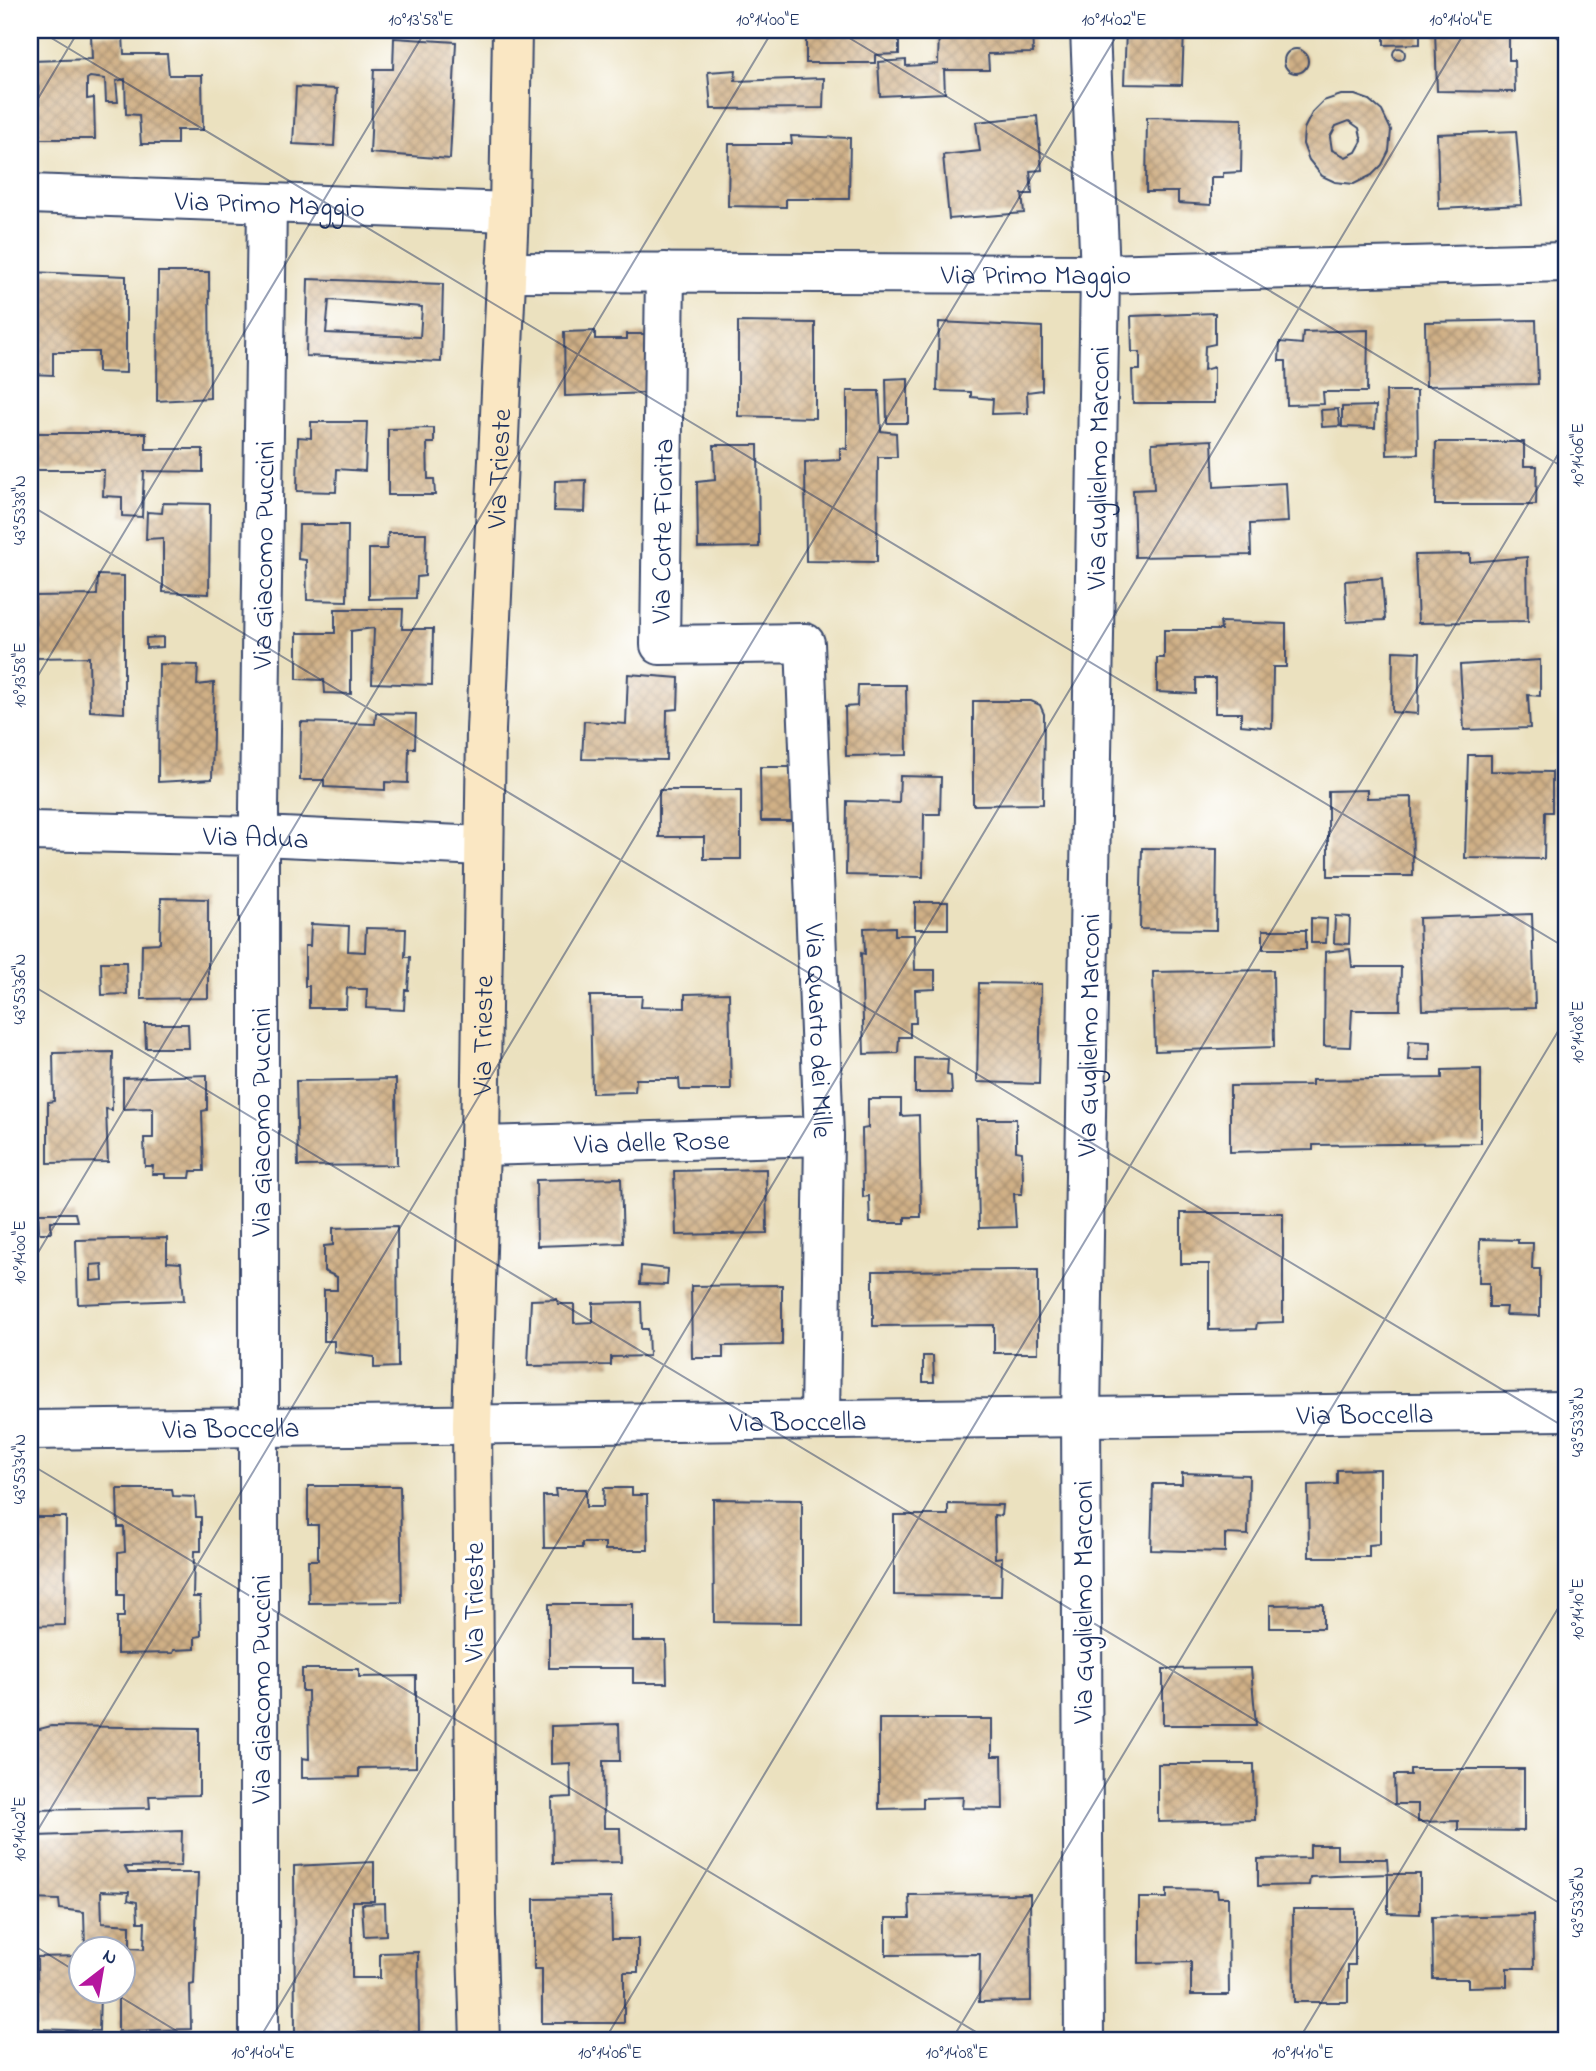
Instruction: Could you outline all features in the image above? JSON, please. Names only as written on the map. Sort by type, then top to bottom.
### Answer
[{"type":"street","name":"Via Trieste","points":[[480,2041],[476,1916],[471,1424],[480,1146],[483,846],[509,212],[512,30]]},
{"type":"street","name":"Via Guglielmo Marconi","points":[[1084,2041],[1081,1416],[1100,274],[1090,30]]},
{"type":"street","name":"Via Primo Maggio","points":[[30,194],[509,212]]},
{"type":"street","name":"Via Giacomo Puccini","points":[[259,2041],[260,836],[267,203]]},
{"type":"street","name":"Via Primo Maggio","points":[[506,272],[1100,274],[1566,262]]},
{"type":"street","name":"Via Corte Fiorita","points":[[665,272],[660,645],[805,643]]},
{"type":"street","name":"Via Quarto dei Mille","points":[[805,643],[824,1136],[820,1418]]},
{"type":"street","name":"Via Adua","points":[[30,831],[260,836],[483,846]]},
{"type":"street","name":"Via delle Rose","points":[[480,1146],[824,1136]]},
{"type":"street","name":"Via Boccella","points":[[30,1430],[1566,1410]]},
{"type":"building","points":[[230,30],[230,34],[192,32]]},
{"type":"building","points":[[806,30],[899,30],[899,54],[875,55],[875,63],[806,63]]},
{"type":"building","points":[[939,30],[1032,30],[1033,53],[988,54],[989,70],[944,70],[945,93],[880,96],[878,62],[906,60],[906,66],[938,64]]},
{"type":"building","points":[[1126,30],[1184,30],[1182,85],[1124,84]]},
{"type":"building","points":[[1384,30],[1420,30],[1420,44],[1384,45]]},
{"type":"building","points":[[1435,30],[1509,30],[1509,60],[1514,60],[1515,92],[1437,91]]},
{"type":"building","points":[[1559,30],[1566,30],[1566,39],[1557,37]]},
{"type":"building","points":[[91,34],[123,35],[124,54],[167,54],[169,75],[202,75],[203,130],[177,130],[177,144],[141,144],[139,115],[126,114],[125,79],[116,81],[118,102],[106,102],[105,79],[90,77],[87,79],[87,99],[94,98],[95,139],[40,139],[38,87],[33,88],[32,61],[92,59]]},
{"type":"building","points":[[394,38],[456,42],[450,159],[370,153],[374,69],[393,69]]},
{"type":"building","points":[[1291,49],[1301,49],[1308,56],[1308,66],[1301,73],[1291,73],[1284,66],[1284,56]]},
{"type":"building","points":[[1394,49],[1404,49],[1404,59],[1394,59]]},
{"type":"building","points":[[736,70],[735,81],[824,78],[823,108],[711,109],[708,72]]},
{"type":"building","points":[[296,87],[337,89],[334,146],[293,144]]},
{"type":"building","points":[[1341,95],[1355,95],[1369,100],[1382,111],[1391,130],[1389,151],[1382,165],[1372,175],[1354,184],[1335,182],[1322,176],[1309,160],[1303,144],[1304,129],[1313,111],[1323,101]],"holes":[[[1349,121],[1359,128],[1362,141],[1356,152],[1346,157],[1332,150],[1330,137],[1336,126]]]},
{"type":"building","points":[[1037,116],[1042,170],[1030,171],[1032,194],[1022,194],[1024,213],[949,219],[943,155],[980,151],[976,122]]},
{"type":"building","points":[[1147,117],[1242,119],[1241,172],[1211,177],[1211,205],[1178,203],[1178,192],[1146,192]]},
{"type":"building","points":[[1516,131],[1522,205],[1439,209],[1437,134]]},
{"type":"building","points":[[791,136],[850,138],[849,199],[786,199],[786,207],[728,206],[729,144],[792,144]]},
{"type":"building","points":[[30,272],[126,276],[126,373],[98,372],[98,352],[53,352],[53,375],[30,374]]},
{"type":"building","points":[[158,272],[209,272],[210,398],[157,401]]},
{"type":"building","points":[[308,279],[443,284],[441,362],[306,356]],"holes":[[[329,300],[422,307],[420,337],[326,333]]]},
{"type":"building","points":[[1215,313],[1215,344],[1205,346],[1204,370],[1214,367],[1214,403],[1133,403],[1132,370],[1140,370],[1140,352],[1132,352],[1131,316]]},
{"type":"building","points":[[1536,320],[1538,384],[1426,386],[1425,322]]},
{"type":"building","points":[[738,322],[815,323],[815,418],[738,416]]},
{"type":"building","points":[[939,322],[1042,327],[1042,390],[1027,392],[1028,413],[992,414],[993,399],[971,397],[971,392],[937,391]]},
{"type":"building","points":[[1368,330],[1367,392],[1323,392],[1324,404],[1287,405],[1286,361],[1279,361],[1280,342],[1302,344],[1303,332]]},
{"type":"building","points":[[595,331],[595,339],[627,339],[627,334],[651,334],[651,393],[565,396],[564,332]]},
{"type":"building","points":[[908,378],[908,423],[887,423],[886,379]]},
{"type":"building","points":[[847,391],[879,391],[881,431],[896,433],[897,457],[878,457],[877,562],[806,561],[805,462],[840,460],[840,448],[847,449]]},
{"type":"building","points":[[1386,391],[1417,391],[1418,454],[1387,455]]},
{"type":"building","points":[[1376,406],[1375,428],[1342,427],[1342,407]]},
{"type":"building","points":[[1338,409],[1340,426],[1322,427],[1321,410]]},
{"type":"building","points":[[311,422],[367,422],[365,471],[337,469],[336,492],[297,491],[298,437],[311,438]]},
{"type":"building","points":[[434,428],[434,443],[427,443],[428,479],[434,479],[435,495],[388,495],[388,429]]},
{"type":"building","points":[[30,433],[146,433],[146,449],[203,449],[203,472],[144,471],[142,517],[122,516],[122,497],[103,496],[104,470],[30,470]]},
{"type":"building","points":[[1212,440],[1214,487],[1286,483],[1288,522],[1250,524],[1251,555],[1135,557],[1133,490],[1154,489],[1152,443]]},
{"type":"building","points":[[1436,442],[1524,442],[1524,466],[1537,466],[1536,505],[1435,505]]},
{"type":"building","points":[[714,445],[758,445],[759,547],[698,548],[697,482],[715,480]]},
{"type":"building","points":[[586,480],[585,512],[554,511],[555,481]]},
{"type":"building","points":[[163,503],[210,504],[209,594],[163,592],[163,538],[146,539],[147,512],[162,513]]},
{"type":"building","points":[[299,525],[348,525],[347,601],[307,600],[306,560],[298,559]]},
{"type":"building","points":[[388,533],[426,533],[425,576],[417,577],[416,598],[369,599],[369,549],[387,549]]},
{"type":"building","points":[[1470,554],[1470,562],[1527,557],[1528,621],[1418,623],[1415,555]]},
{"type":"building","points":[[98,575],[124,576],[124,713],[90,711],[89,657],[35,658],[35,596],[97,595]]},
{"type":"building","points":[[1382,578],[1385,620],[1347,622],[1345,581]]},
{"type":"building","points":[[335,609],[403,609],[402,629],[433,629],[432,685],[372,683],[374,628],[351,631],[351,694],[325,693],[324,680],[297,679],[297,633],[335,633]]},
{"type":"building","points":[[1220,622],[1286,624],[1286,667],[1273,667],[1272,728],[1241,725],[1241,713],[1215,713],[1215,678],[1196,678],[1196,694],[1157,692],[1157,658],[1164,658],[1164,630],[1221,630]]},
{"type":"building","points":[[163,637],[163,647],[146,648],[146,638]]},
{"type":"building","points":[[1393,651],[1420,652],[1418,714],[1392,712]]},
{"type":"building","points":[[1540,660],[1540,696],[1528,695],[1530,728],[1464,730],[1460,665]]},
{"type":"building","points":[[159,664],[198,665],[197,685],[214,683],[212,779],[158,782]]},
{"type":"building","points":[[628,674],[679,678],[678,709],[667,710],[666,760],[582,759],[584,721],[626,724]]},
{"type":"building","points":[[858,685],[906,685],[907,755],[846,756],[845,707],[857,706]]},
{"type":"building","points":[[973,701],[1031,701],[1040,705],[1044,714],[1043,804],[973,805]]},
{"type":"building","points":[[376,713],[416,714],[415,748],[409,748],[408,783],[385,782],[385,790],[324,787],[324,780],[300,780],[301,722],[375,724]]},
{"type":"building","points":[[1468,755],[1491,755],[1491,771],[1552,772],[1552,812],[1545,812],[1544,859],[1465,858]]},
{"type":"building","points":[[760,767],[794,767],[795,821],[761,821]]},
{"type":"building","points":[[900,776],[941,777],[940,814],[924,814],[923,877],[846,875],[847,801],[899,803]]},
{"type":"building","points":[[659,790],[741,790],[741,859],[704,859],[704,837],[659,837]]},
{"type":"building","points":[[1367,790],[1367,798],[1412,797],[1413,876],[1328,876],[1328,791]]},
{"type":"building","points":[[1142,848],[1217,849],[1216,930],[1140,929]]},
{"type":"building","points":[[161,898],[208,899],[208,998],[141,999],[142,944],[160,943]]},
{"type":"building","points":[[915,902],[948,902],[948,929],[915,929]]},
{"type":"building","points":[[1532,914],[1535,1008],[1422,1010],[1419,918]]},
{"type":"building","points":[[1335,916],[1350,917],[1349,944],[1334,943]]},
{"type":"building","points":[[1311,918],[1327,919],[1326,943],[1311,943]]},
{"type":"building","points":[[311,924],[349,926],[348,951],[365,952],[366,928],[406,929],[405,957],[410,957],[404,1010],[366,1008],[367,989],[347,988],[346,1008],[309,1008],[309,986],[305,986],[305,946],[310,946]]},
{"type":"building","points":[[895,927],[895,935],[914,935],[915,970],[935,970],[935,989],[915,990],[916,1023],[910,1023],[910,1037],[899,1037],[898,1053],[864,1054],[861,953],[865,954],[864,928]]},
{"type":"building","points":[[1263,930],[1306,930],[1306,949],[1263,949]]},
{"type":"building","points":[[1350,949],[1352,967],[1401,967],[1400,1010],[1352,1010],[1350,1047],[1324,1046],[1325,952]]},
{"type":"building","points":[[101,962],[126,962],[127,994],[102,995]]},
{"type":"building","points":[[1273,970],[1274,1047],[1155,1051],[1153,972]]},
{"type":"building","points":[[979,983],[1041,984],[1039,1084],[977,1082]]},
{"type":"building","points":[[729,993],[731,1090],[680,1090],[679,1079],[636,1079],[635,1092],[592,1093],[590,996],[642,996],[641,1007],[685,1008],[685,994]]},
{"type":"building","points":[[145,1024],[188,1024],[189,1048],[146,1048]]},
{"type":"building","points":[[1409,1041],[1430,1042],[1430,1060],[1408,1060]]},
{"type":"building","points":[[113,1052],[112,1110],[106,1109],[108,1162],[48,1163],[48,1102],[54,1101],[53,1053]]},
{"type":"building","points":[[915,1058],[948,1059],[947,1075],[951,1076],[952,1093],[915,1093]]},
{"type":"building","points":[[1481,1069],[1481,1143],[1313,1145],[1313,1150],[1230,1152],[1230,1086],[1312,1085],[1312,1080],[1442,1078],[1442,1070]]},
{"type":"building","points":[[207,1075],[207,1110],[202,1111],[204,1171],[191,1171],[190,1178],[165,1178],[165,1174],[152,1174],[153,1166],[145,1166],[144,1138],[153,1138],[153,1108],[123,1109],[123,1078]]},
{"type":"building","points":[[396,1079],[397,1165],[298,1166],[296,1081]]},
{"type":"building","points":[[868,1099],[901,1099],[901,1116],[919,1115],[921,1217],[905,1217],[905,1223],[870,1223],[869,1196],[863,1197],[862,1129],[868,1128]]},
{"type":"building","points":[[977,1119],[1016,1119],[1016,1151],[1022,1152],[1023,1181],[1022,1194],[1014,1194],[1016,1227],[979,1228]]},
{"type":"building","points":[[766,1169],[767,1233],[676,1235],[674,1171]]},
{"type":"building","points":[[621,1178],[623,1243],[537,1246],[536,1180]]},
{"type":"building","points":[[38,1213],[75,1213],[77,1221],[51,1221],[51,1233],[39,1233]]},
{"type":"building","points":[[1181,1213],[1283,1213],[1283,1322],[1257,1323],[1256,1329],[1209,1330],[1209,1264],[1181,1264]]},
{"type":"building","points":[[397,1226],[398,1367],[374,1368],[374,1357],[334,1352],[334,1341],[324,1341],[324,1290],[337,1290],[337,1277],[324,1271],[324,1246],[333,1245],[333,1228]]},
{"type":"building","points":[[167,1238],[167,1262],[181,1263],[184,1300],[78,1304],[76,1240]],"holes":[[[102,1264],[103,1280],[91,1281],[91,1265]]]},
{"type":"building","points":[[1480,1239],[1533,1243],[1532,1269],[1540,1269],[1540,1316],[1505,1315],[1506,1307],[1489,1307],[1489,1283],[1479,1283]]},
{"type":"building","points":[[641,1266],[668,1269],[667,1285],[640,1284]]},
{"type":"building","points":[[1038,1270],[1038,1353],[994,1353],[994,1325],[873,1326],[873,1271]]},
{"type":"building","points":[[782,1285],[782,1345],[723,1346],[723,1358],[692,1358],[691,1286]]},
{"type":"building","points":[[557,1299],[558,1304],[574,1304],[574,1323],[593,1322],[593,1303],[641,1302],[642,1329],[648,1329],[649,1356],[611,1357],[611,1365],[528,1366],[531,1300]]},
{"type":"building","points":[[923,1356],[933,1356],[934,1382],[923,1382]]},
{"type":"building","points":[[1380,1469],[1380,1544],[1369,1545],[1369,1557],[1309,1557],[1308,1485],[1337,1484],[1337,1470]]},
{"type":"building","points":[[1182,1473],[1249,1475],[1248,1535],[1225,1534],[1225,1552],[1151,1550],[1153,1484],[1182,1484]]},
{"type":"building","points":[[308,1486],[400,1486],[402,1602],[309,1603],[308,1560],[318,1560],[318,1525],[308,1525]]},
{"type":"building","points":[[604,1488],[632,1488],[632,1495],[647,1495],[648,1550],[605,1550],[605,1543],[582,1543],[582,1548],[544,1548],[543,1496],[556,1496],[555,1489],[586,1489],[586,1507],[603,1507]]},
{"type":"building","points":[[117,1489],[172,1489],[173,1496],[195,1497],[196,1517],[201,1517],[201,1551],[194,1551],[193,1597],[200,1597],[201,1636],[195,1637],[195,1649],[174,1650],[173,1653],[117,1654],[117,1617],[124,1617],[124,1595],[118,1595],[118,1553],[125,1552],[124,1527],[118,1527]]},
{"type":"building","points":[[713,1499],[802,1500],[802,1623],[714,1622]]},
{"type":"building","points":[[948,1504],[1002,1505],[1001,1516],[994,1515],[995,1558],[1002,1557],[1001,1596],[894,1595],[894,1515],[948,1515]]},
{"type":"building","points":[[30,1517],[66,1517],[65,1625],[30,1626]]},
{"type":"building","points":[[549,1604],[633,1604],[633,1641],[666,1641],[667,1683],[633,1683],[633,1668],[549,1668]]},
{"type":"building","points":[[1323,1604],[1323,1628],[1270,1628],[1270,1605]]},
{"type":"building","points":[[1251,1668],[1256,1725],[1163,1725],[1163,1669]]},
{"type":"building","points":[[302,1669],[359,1669],[359,1677],[416,1676],[416,1767],[359,1768],[359,1777],[302,1778],[302,1758],[309,1759],[308,1691],[302,1691]]},
{"type":"building","points":[[30,1698],[36,1698],[36,1730],[51,1726],[199,1728],[199,1795],[149,1796],[150,1808],[30,1810]]},
{"type":"building","points":[[879,1719],[992,1719],[992,1756],[1002,1756],[1003,1809],[962,1808],[963,1797],[923,1798],[923,1808],[879,1809]]},
{"type":"building","points":[[619,1724],[620,1761],[603,1761],[604,1828],[620,1828],[621,1862],[553,1863],[552,1798],[571,1797],[570,1763],[551,1764],[551,1726]]},
{"type":"building","points":[[1158,1764],[1254,1764],[1255,1820],[1158,1822]]},
{"type":"building","points":[[1410,1769],[1524,1769],[1524,1831],[1458,1830],[1458,1821],[1418,1822],[1418,1804],[1395,1804],[1394,1775],[1410,1775]]},
{"type":"building","points":[[182,1831],[181,1866],[125,1867],[128,1873],[198,1873],[194,1984],[190,1985],[191,2029],[118,2031],[118,2004],[136,2004],[136,1948],[144,1949],[145,1922],[138,1922],[137,1902],[128,1900],[129,1892],[101,1891],[102,1923],[130,1925],[130,1934],[85,1934],[84,1912],[60,1909],[59,1900],[30,1899],[30,1844],[37,1843],[37,1836]]},
{"type":"building","points":[[1310,1845],[1337,1845],[1337,1859],[1387,1859],[1388,1874],[1310,1877],[1309,1885],[1258,1886],[1258,1859],[1310,1858]]},
{"type":"building","points":[[374,1862],[374,1901],[352,1901],[352,1978],[380,1978],[380,1953],[418,1952],[419,2032],[295,2034],[294,1866]]},
{"type":"building","points":[[1388,1874],[1420,1874],[1420,1914],[1388,1913]]},
{"type":"building","points":[[1167,1889],[1217,1890],[1218,1897],[1228,1897],[1229,1995],[1191,1995],[1191,1962],[1139,1963],[1139,1898],[1167,1898]]},
{"type":"building","points":[[1030,1894],[1031,2001],[979,2002],[980,1954],[886,1955],[886,1918],[910,1918],[909,1895]]},
{"type":"building","points":[[611,1898],[612,1939],[638,1939],[638,1972],[624,1972],[624,2023],[542,2023],[542,1969],[534,1969],[534,1899]]},
{"type":"building","points":[[385,1903],[386,1935],[364,1936],[362,1904]]},
{"type":"building","points":[[1293,1909],[1355,1909],[1355,1965],[1348,1965],[1348,2002],[1294,2002]]},
{"type":"building","points":[[1533,1915],[1534,1968],[1507,1968],[1507,1986],[1468,1987],[1468,1979],[1433,1979],[1432,1917]]},
{"type":"building","points":[[66,1956],[66,2004],[100,2004],[99,2031],[38,2029],[37,1957]]}]
